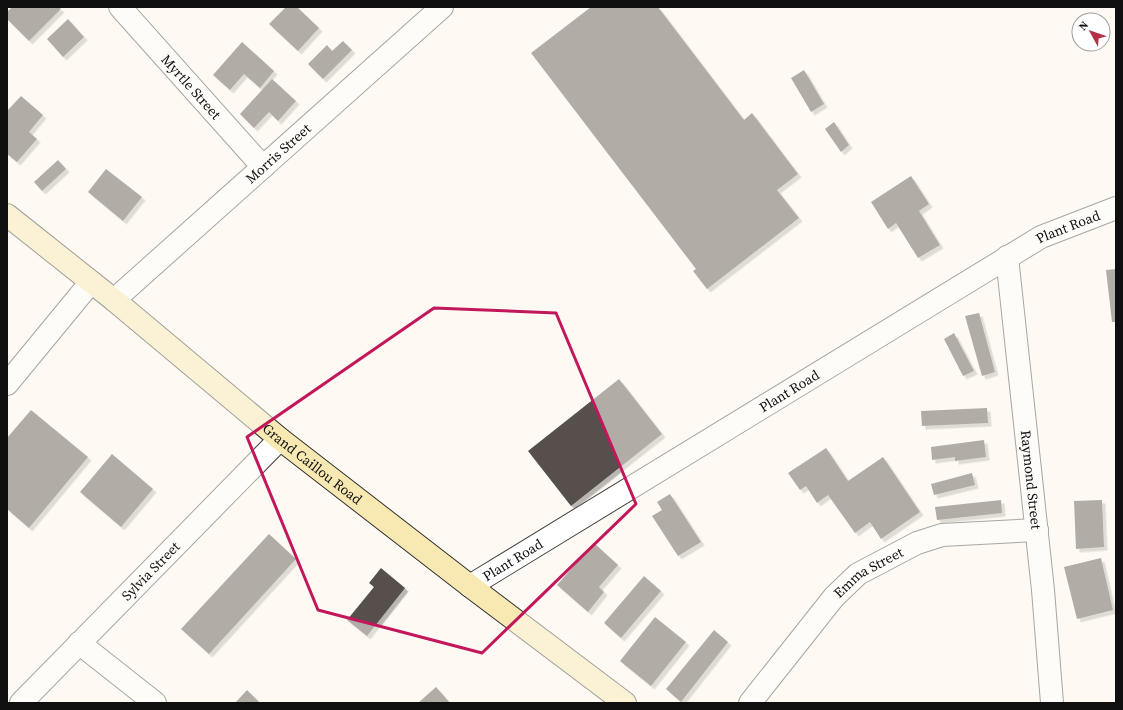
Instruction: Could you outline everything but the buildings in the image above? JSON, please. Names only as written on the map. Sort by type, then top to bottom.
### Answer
[{"type":"main road","name":"Grand Caillou Road","points":[[7,215],[114,300],[280,439],[470,586],[625,703]]},
{"type":"street","name":"Myrtle Street","points":[[120,7],[263,167]]},
{"type":"street","name":"Morris Street","points":[[114,300],[263,167],[429,11]]},
{"type":"street","name":"Plant Road","points":[[470,586],[1041,237],[1116,208]]},
{"type":"street","name":"Raymond Street","points":[[1007,257],[1037,530],[1052,703]]},
{"type":"street","points":[[7,384],[91,282]]},
{"type":"street","name":"Sylvia Street","points":[[21,703],[280,439]]},
{"type":"street","name":"Emma Street","points":[[750,703],[834,597],[858,574],[917,543],[942,535],[1037,530]]},
{"type":"street","points":[[79,643],[155,703]]},
{"type":"highlighted area","points":[[434,308],[556,313],[636,504],[482,653],[318,610],[247,437]]}]
